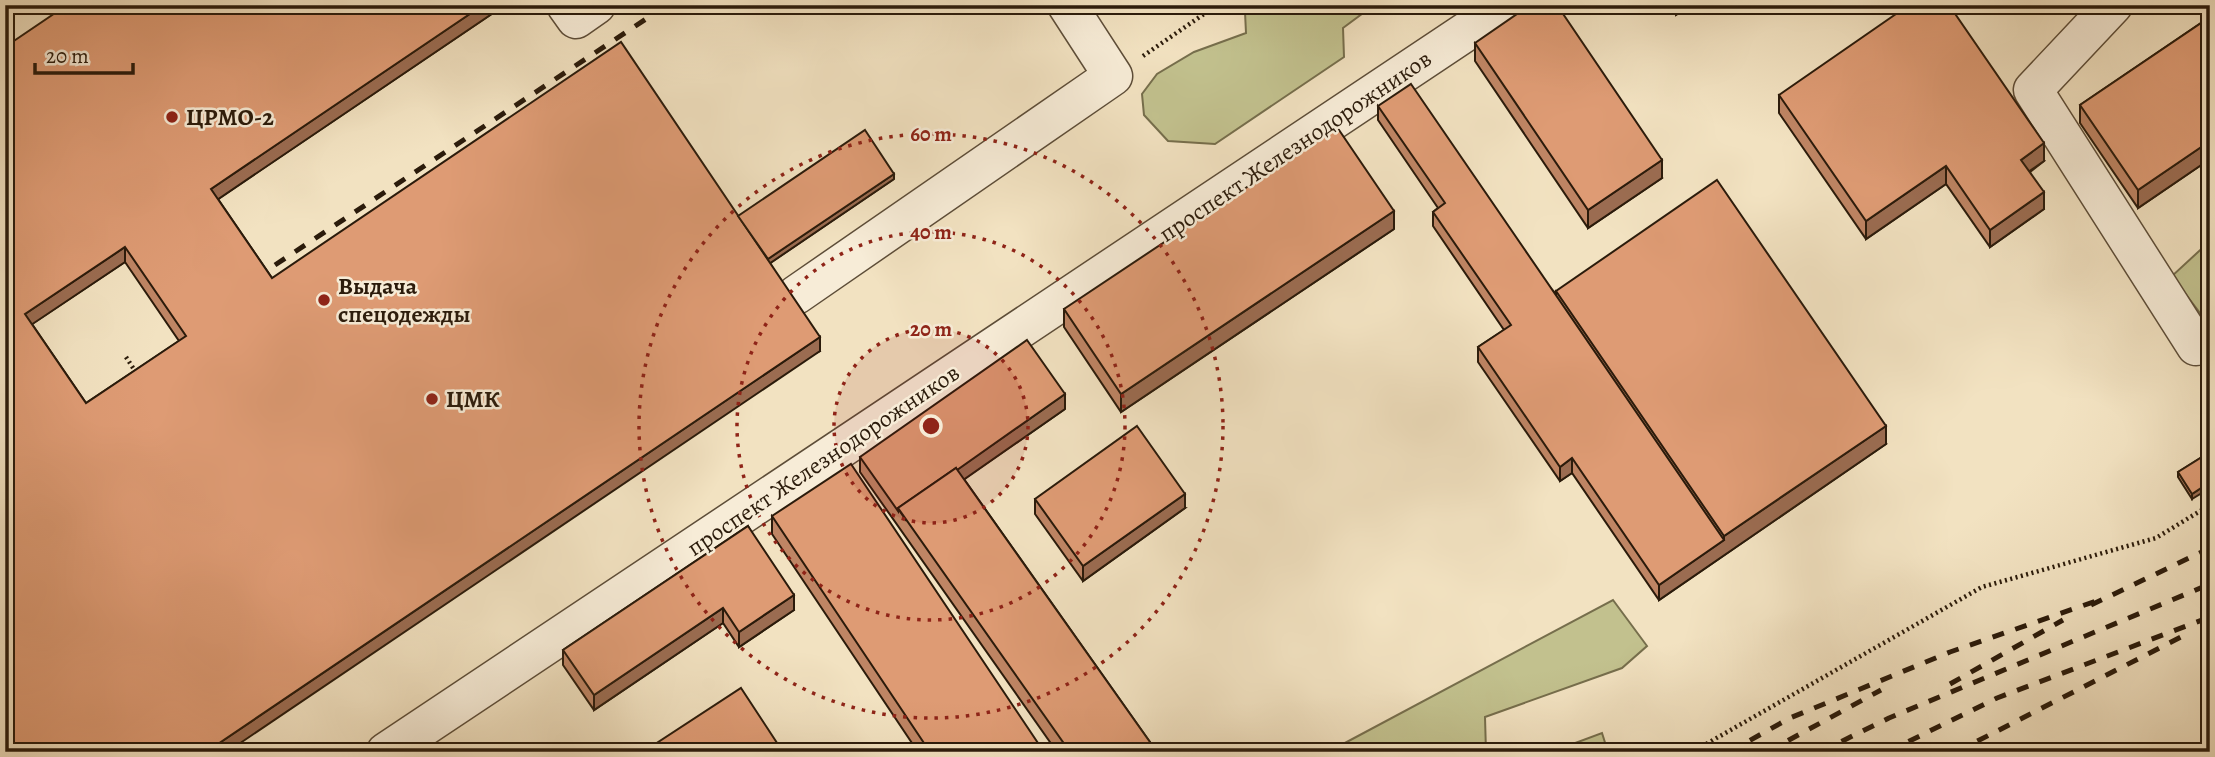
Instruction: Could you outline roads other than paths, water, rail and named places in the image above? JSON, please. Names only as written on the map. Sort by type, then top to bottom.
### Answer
[{"type":"street","points":[[566,5],[576,19],[596,5]]},
{"type":"street","points":[[796,295],[1113,76],[1067,5]]},
{"type":"street","name":"проспект Железнодорожников","points":[[386,752],[1506,5]]},
{"type":"street","points":[[2113,5],[2033,90],[2196,346],[2210,340]]},
{"type":"railway","points":[[275,265],[667,5]]},
{"type":"railway","points":[[2091,605],[2210,548]]},
{"type":"railway","points":[[1820,752],[1889,718],[2210,584]]},
{"type":"railway","points":[[1729,752],[1790,718],[1950,652],[2099,600]]},
{"type":"railway","points":[[1887,752],[1997,698],[2210,617]]},
{"type":"railway","points":[[1950,684],[2063,620]]},
{"type":"railway","points":[[1956,752],[2181,637]]},
{"type":"railway","points":[[1767,752],[1881,690]]},
{"type":"place","name":"ЦРМО-2","points":[[172,117]]},
{"type":"place","name":"Выдача спецодежды","points":[[324,300]]},
{"type":"place","name":"ЦМК","points":[[432,399]]}]
